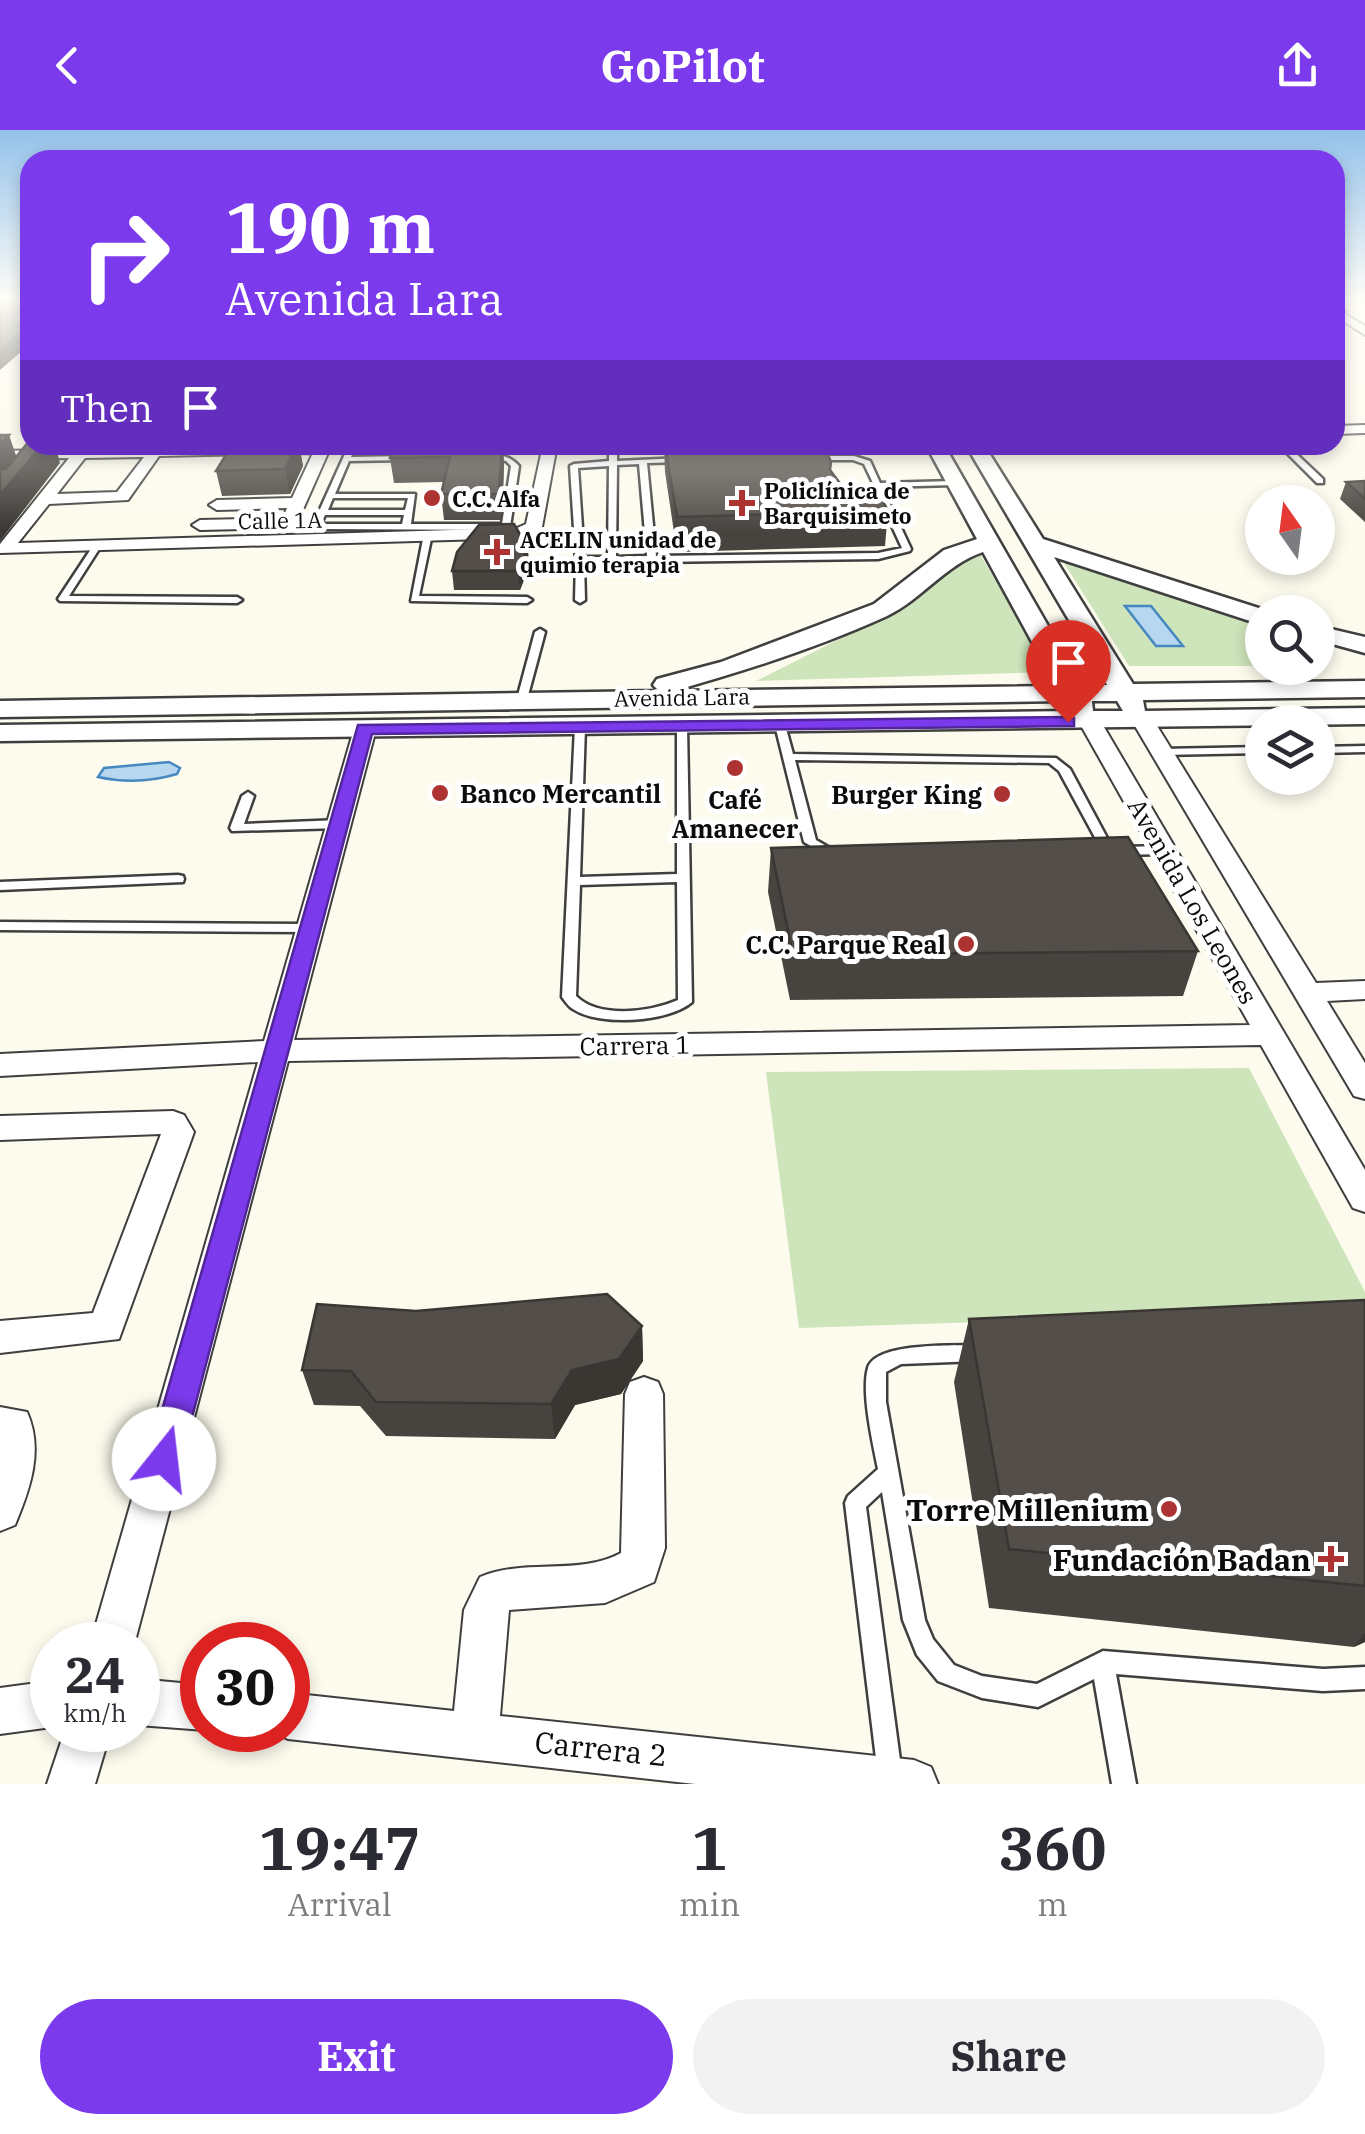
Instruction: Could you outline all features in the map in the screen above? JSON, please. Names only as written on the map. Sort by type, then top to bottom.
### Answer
[{"type":"street","name":"Calle 1A","points":[[2,549],[79,455]]},
{"type":"street","points":[[45,498],[122,497],[153,455]]},
{"type":"street","points":[[200,525],[289,523],[319,455]]},
{"type":"street","name":"Calle 1A","points":[[2,549],[500,537],[534,527],[548,455]]},
{"type":"street","name":"Avenida Los Leones","points":[[940,455],[1365,1200]]},
{"type":"street","name":"Avenida Los Leones","points":[[981,455],[1365,1088]]},
{"type":"street","points":[[217,505],[298,503]]},
{"type":"street","points":[[618,698],[730,667],[882,609],[952,555],[987,543]]},
{"type":"street","points":[[1036,544],[1245,612]]},
{"type":"street","points":[[1335,637],[1365,645]]},
{"type":"street","name":"Avenida Lara","points":[[0,708],[1365,689]]},
{"type":"street","name":"Avenida Lara","points":[[0,733],[1365,716]]},
{"type":"street","points":[[118,1622],[279,1051],[364,729]]},
{"type":"street","points":[[1307,993],[1365,990]]},
{"type":"street","name":"Carrera 1","points":[[0,1065],[279,1051],[1270,1035]]},
{"type":"street","points":[[0,1337],[106,1328],[178,1132],[173,1123],[153,1122],[4,1136]]},
{"type":"street","points":[[475,1734],[486,1610],[496,1592],[515,1586],[618,1581],[639,1567],[644,1548],[644,1394]]},
{"type":"street","points":[[0,1425],[13,1425],[17,1442],[16,1465],[0,1510]]},
{"type":"street","points":[[0,1711],[30,1707]]},
{"type":"street","name":"Carrera 2","points":[[310,1718],[902,1782]]},
{"type":"street","points":[[71,1784],[81,1752]]},
{"type":"lane","points":[[349,455],[316,527],[509,526],[515,466],[508,459],[447,455]]},
{"type":"lane","points":[[611,455],[612,559]]},
{"type":"lane","points":[[1294,455],[1320,480]]},
{"type":"lane","points":[[580,560],[907,549],[880,484],[862,459],[796,458]]},
{"type":"lane","points":[[642,460],[652,558]]},
{"type":"lane","points":[[580,600],[574,466],[611,461],[699,460]]},
{"type":"lane","points":[[866,486],[954,482]]},
{"type":"lane","points":[[330,496],[408,495],[414,498],[406,528]]},
{"type":"lane","points":[[322,513],[410,512]]},
{"type":"lane","points":[[879,513],[894,513]]},
{"type":"lane","points":[[427,538],[414,599],[418,602],[527,600]]},
{"type":"lane","points":[[97,546],[63,599],[238,600]]},
{"type":"lane","points":[[522,699],[540,632]]},
{"type":"lane","points":[[780,725],[810,842],[823,852],[844,856]]},
{"type":"lane","points":[[580,726],[577,881],[569,997],[575,1007],[592,1014],[670,1012],[685,1002],[682,726]]},
{"type":"lane","points":[[1335,750],[1365,749]]},
{"type":"lane","points":[[1161,752],[1245,750]]},
{"type":"lane","points":[[788,757],[1052,760],[1064,769],[1108,851]]},
{"type":"lane","points":[[248,796],[236,828],[340,824]]},
{"type":"lane","points":[[1090,851],[1164,850]]},
{"type":"lane","points":[[577,881],[682,878]]},
{"type":"lane","points":[[0,886],[178,879]]},
{"type":"lane","points":[[0,926],[312,928]]},
{"type":"lane","points":[[1006,1352],[899,1356],[876,1368],[876,1402],[914,1620],[925,1648],[946,1673],[982,1687],[1038,1696],[1103,1662],[1323,1680],[1365,1678]]},
{"type":"lane","points":[[889,1472],[855,1503],[902,1782]]},
{"type":"lane","points":[[1103,1662],[1124,1784]]},
{"type":"green space","points":[[978,551],[1050,672],[756,681],[873,622]]},
{"type":"green space","points":[[1059,555],[1245,619],[1245,666],[1129,666]]},
{"type":"green space","points":[[1249,1068],[1365,1292],[1365,1309],[799,1328],[766,1072]]},
{"type":"water","points":[[1125,606],[1151,606],[1183,646],[1156,646]]},
{"type":"water","points":[[169,762],[180,768],[177,774],[138,781],[98,777],[104,768]]},
{"type":"building","points":[[20,452],[34,455],[0,495],[0,470],[7,468]]},
{"type":"building","points":[[226,455],[291,455],[285,469],[216,471]]},
{"type":"building","points":[[501,455],[499,494],[441,494],[450,457],[390,458]]},
{"type":"building","points":[[667,455],[828,455],[830,470],[842,486],[875,485],[888,511],[677,517]]},
{"type":"building","points":[[1365,481],[1365,499],[1346,482]]},
{"type":"building","points":[[514,524],[528,548],[518,571],[452,571],[457,552],[479,525]]},
{"type":"building","points":[[1128,837],[1198,951],[793,955],[771,848]]},
{"type":"building","points":[[607,1294],[642,1326],[619,1359],[572,1370],[551,1404],[376,1402],[351,1371],[302,1370],[317,1304],[416,1311]]},
{"type":"building","name":"Torre Millenium","points":[[1365,1300],[1365,1586],[1009,1549],[969,1319]]},
{"type":"place","name":"C.C. Alfa","points":[[432,498]]},
{"type":"place","name":"Policlínica de Barquisimeto","points":[[742,503]]},
{"type":"place","name":"ACELIN unidad de quimio terapia","points":[[497,552]]},
{"type":"place","name":"Café Amanecer","points":[[735,768]]},
{"type":"place","name":"Banco Mercantil","points":[[440,793]]},
{"type":"place","name":"Burger King","points":[[1002,794]]},
{"type":"place","name":"C.C. Parque Real","points":[[966,944]]},
{"type":"place","name":"Torre Millenium","points":[[1169,1509]]},
{"type":"place","name":"Fundación Badan","points":[[1331,1559]]},
{"type":"route","points":[[164,1459],[279,1051],[364,729],[1068,722]]}]
